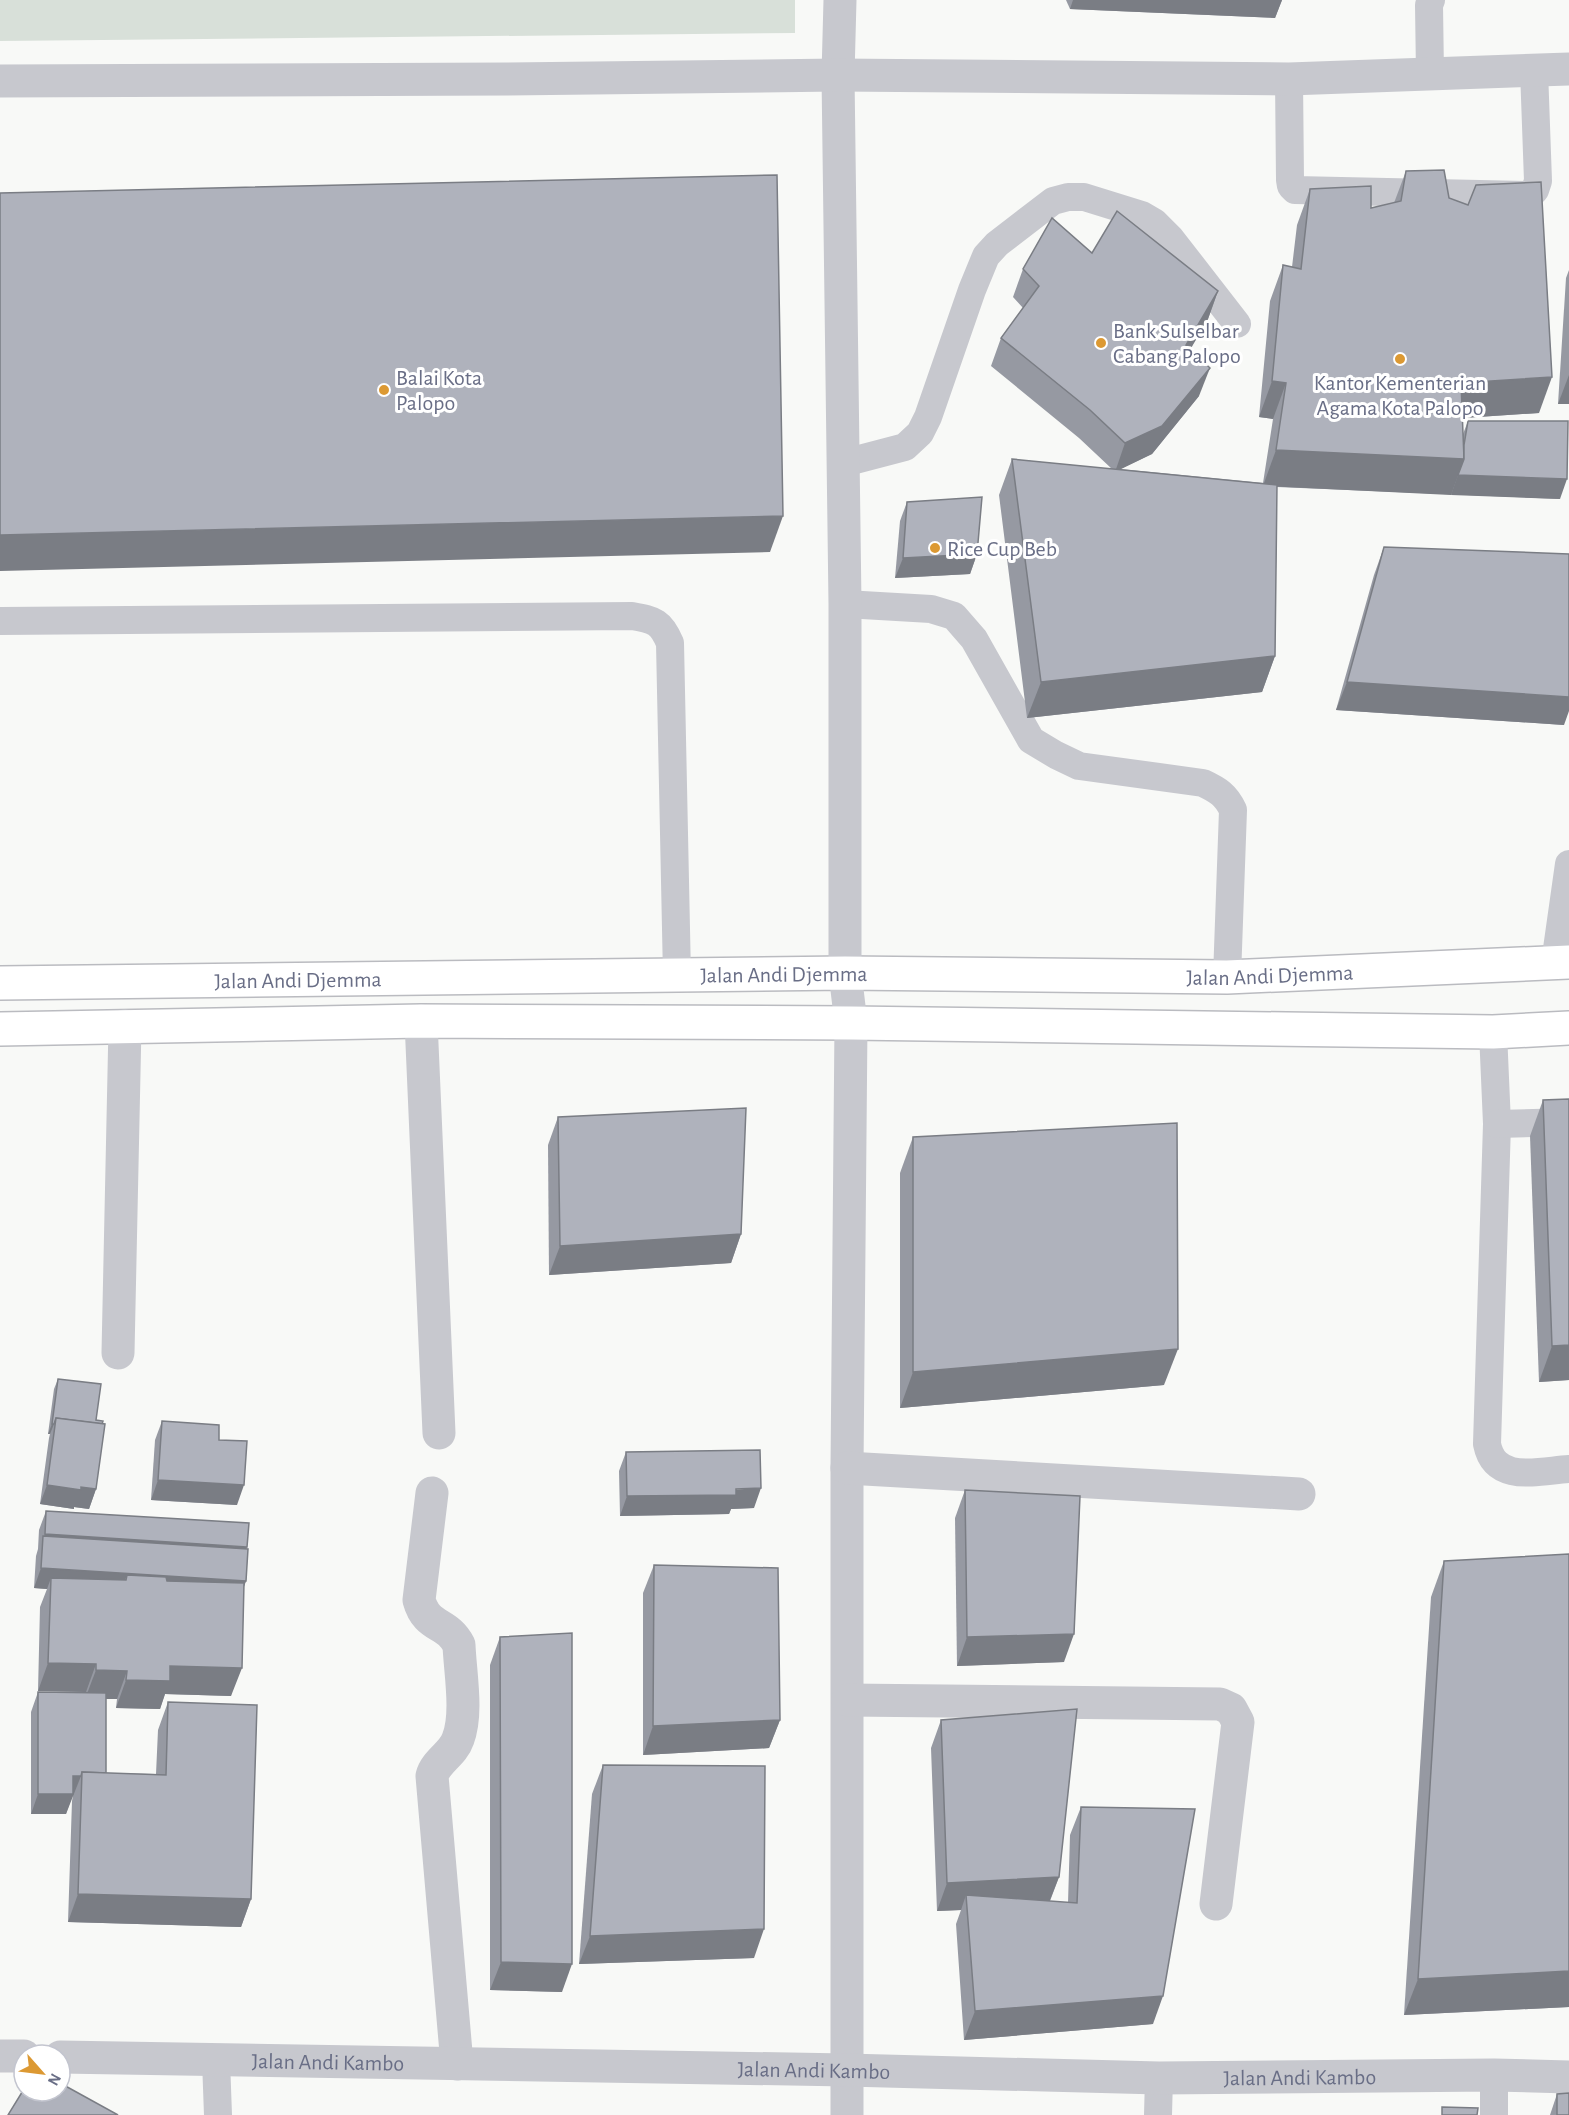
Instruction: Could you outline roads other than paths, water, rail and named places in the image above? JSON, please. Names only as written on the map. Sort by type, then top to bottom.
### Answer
[{"type":"highway","name":"Jalan Andi Djemma","points":[[0,983],[845,973],[1227,977],[1562,963]]},
{"type":"highway","name":"Jalan Andi Djemma","points":[[0,1029],[422,1021],[851,1023],[1494,1032],[1569,1028]]},
{"type":"street","points":[[840,0],[838,75],[844,463],[845,973],[851,1023],[847,1468],[848,2115]]},
{"type":"street","points":[[0,81],[838,75],[1289,79],[1569,69]]},
{"type":"street","points":[[422,1021],[439,1433]]},
{"type":"street","points":[[118,1353],[125,1026]]},
{"type":"street","points":[[847,1468],[1299,1494]]},
{"type":"street","points":[[432,1493],[419,1600],[422,1611],[428,1619],[447,1629],[459,1645],[462,1713],[459,1738],[434,1768],[432,1776],[457,2064]]},
{"type":"street","points":[[848,1700],[1220,1704],[1231,1709],[1238,1722],[1216,1904]]},
{"type":"street","name":"Jalan Andi Kambo","points":[[72,2057],[847,2070],[1159,2078],[1494,2075],[1569,2077]]},
{"type":"lane","points":[[1430,74],[1429,5],[1431,0]]},
{"type":"lane","points":[[1289,79],[1290,180],[1295,190],[1530,195],[1538,181],[1534,70]]},
{"type":"lane","points":[[844,463],[905,447],[920,433],[928,417],[986,256],[997,244],[1053,201],[1068,197],[1084,197],[1154,222],[1171,239],[1237,324]]},
{"type":"lane","points":[[845,604],[931,609],[954,616],[974,639],[1030,740],[1056,755],[1079,766],[1203,783],[1220,790],[1228,799],[1233,810],[1227,977]]},
{"type":"lane","points":[[0,621],[632,616],[657,623],[664,630],[670,644],[677,976]]},
{"type":"lane","points":[[1562,963],[1569,864]]},
{"type":"lane","points":[[1494,1032],[1497,1124],[1487,1444],[1489,1455],[1502,1469],[1521,1472],[1569,1469]]},
{"type":"lane","points":[[1497,1124],[1569,1122]]},
{"type":"lane","points":[[216,2060],[218,2115]]},
{"type":"lane","points":[[1494,2075],[1494,2115]]},
{"type":"lane","points":[[1158,2115],[1159,2078]]},
{"type":"place","name":"Bank Sulselbar Cabang Palopo","points":[[1101,343]]},
{"type":"place","name":"Kantor Kementerian Agama Kota Palopo","points":[[1400,359]]},
{"type":"place","name":"Balai Kota Palopo","points":[[384,390]]},
{"type":"place","name":"Rice Cup Beb","points":[[935,548]]}]
